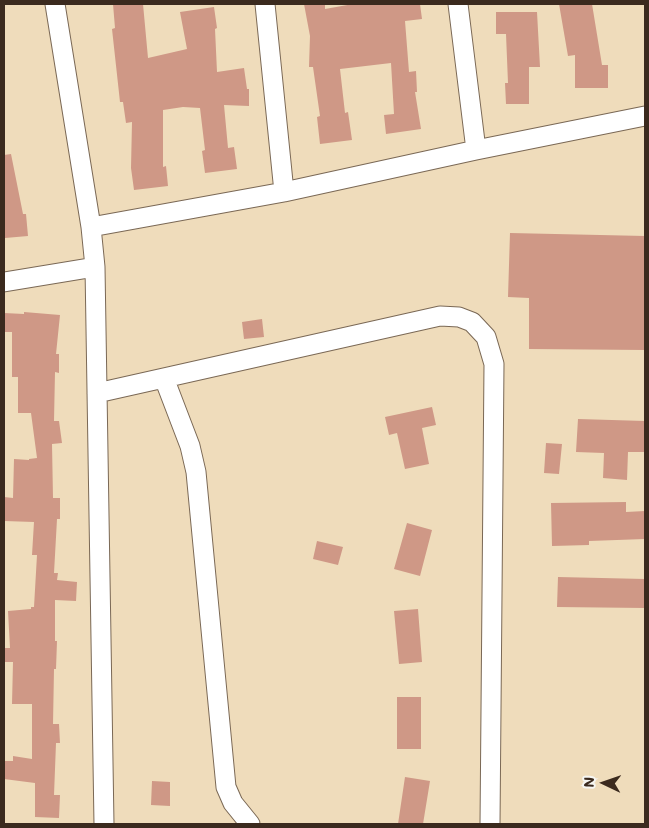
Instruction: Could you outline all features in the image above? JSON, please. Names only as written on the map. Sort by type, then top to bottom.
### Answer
[{"type":"street","points":[[55,4],[91,227],[95,267],[104,824]]},
{"type":"street","points":[[265,4],[284,192]]},
{"type":"street","points":[[458,4],[476,150]]},
{"type":"street","points":[[91,227],[284,192],[476,150],[645,116]]},
{"type":"street","points":[[4,282],[95,267]]},
{"type":"street","points":[[98,392],[440,316],[459,317],[472,322],[486,337],[494,364],[490,824]]},
{"type":"street","points":[[164,378],[190,446],[196,472],[226,787],[233,803],[250,824]]},
{"type":"building","points":[[113,4],[143,4],[148,58],[187,49],[180,12],[214,7],[217,28],[215,29],[217,72],[244,68],[247,89],[249,89],[249,106],[224,105],[228,148],[234,147],[237,169],[205,173],[202,151],[205,150],[200,108],[183,107],[163,110],[163,167],[166,166],[168,186],[134,190],[131,168],[132,122],[126,123],[123,102],[120,102],[112,29],[115,28]]},
{"type":"building","points":[[304,4],[325,4],[325,9],[353,4],[420,4],[422,19],[405,21],[409,72],[416,71],[417,92],[415,92],[421,129],[386,134],[384,115],[394,114],[391,63],[340,69],[345,113],[348,112],[352,140],[320,144],[317,117],[320,116],[313,67],[309,67],[310,36]]},
{"type":"building","points":[[559,4],[592,4],[602,65],[608,65],[608,88],[575,88],[575,55],[568,56]]},
{"type":"building","points":[[496,12],[537,12],[540,67],[529,67],[529,104],[506,104],[505,83],[508,83],[506,34],[496,34]]},
{"type":"building","points":[[11,154],[23,214],[26,214],[28,236],[5,238],[4,155]]},
{"type":"building","points":[[510,233],[645,236],[645,350],[529,349],[529,298],[508,297]]},
{"type":"building","points":[[24,312],[60,315],[56,354],[59,354],[59,373],[55,372],[54,421],[59,421],[62,443],[52,444],[53,498],[60,498],[60,519],[57,519],[54,573],[58,573],[57,580],[77,582],[76,601],[55,600],[55,641],[57,641],[56,669],[54,669],[53,724],[59,724],[60,743],[56,743],[54,795],[60,795],[59,818],[35,817],[35,783],[4,779],[4,761],[13,761],[13,756],[32,759],[32,704],[12,704],[13,662],[4,662],[4,648],[10,648],[8,611],[31,609],[31,607],[34,607],[37,555],[32,555],[34,522],[4,521],[4,497],[13,498],[14,459],[29,460],[37,458],[31,413],[18,413],[18,377],[12,377],[12,332],[4,332],[4,313],[24,314]]},
{"type":"building","points":[[262,319],[264,337],[244,339],[242,322]]},
{"type":"building","points":[[432,407],[436,425],[422,428],[429,464],[405,469],[397,433],[389,435],[385,417]]},
{"type":"building","points":[[578,419],[645,421],[645,452],[628,452],[627,480],[603,478],[604,453],[576,452]]},
{"type":"building","points":[[546,443],[562,444],[559,474],[544,473]]},
{"type":"building","points":[[626,502],[626,512],[645,511],[645,539],[589,541],[589,545],[552,546],[551,503]]},
{"type":"building","points":[[407,523],[432,530],[420,576],[394,569]]},
{"type":"building","points":[[317,541],[343,547],[338,565],[313,559]]},
{"type":"building","points":[[558,577],[645,579],[645,608],[557,607]]},
{"type":"building","points":[[418,609],[422,662],[399,664],[394,611]]},
{"type":"building","points":[[397,697],[421,697],[421,749],[397,749]]},
{"type":"building","points":[[405,777],[430,781],[423,824],[398,824]]},
{"type":"building","points":[[152,781],[170,782],[170,806],[151,805]]}]
